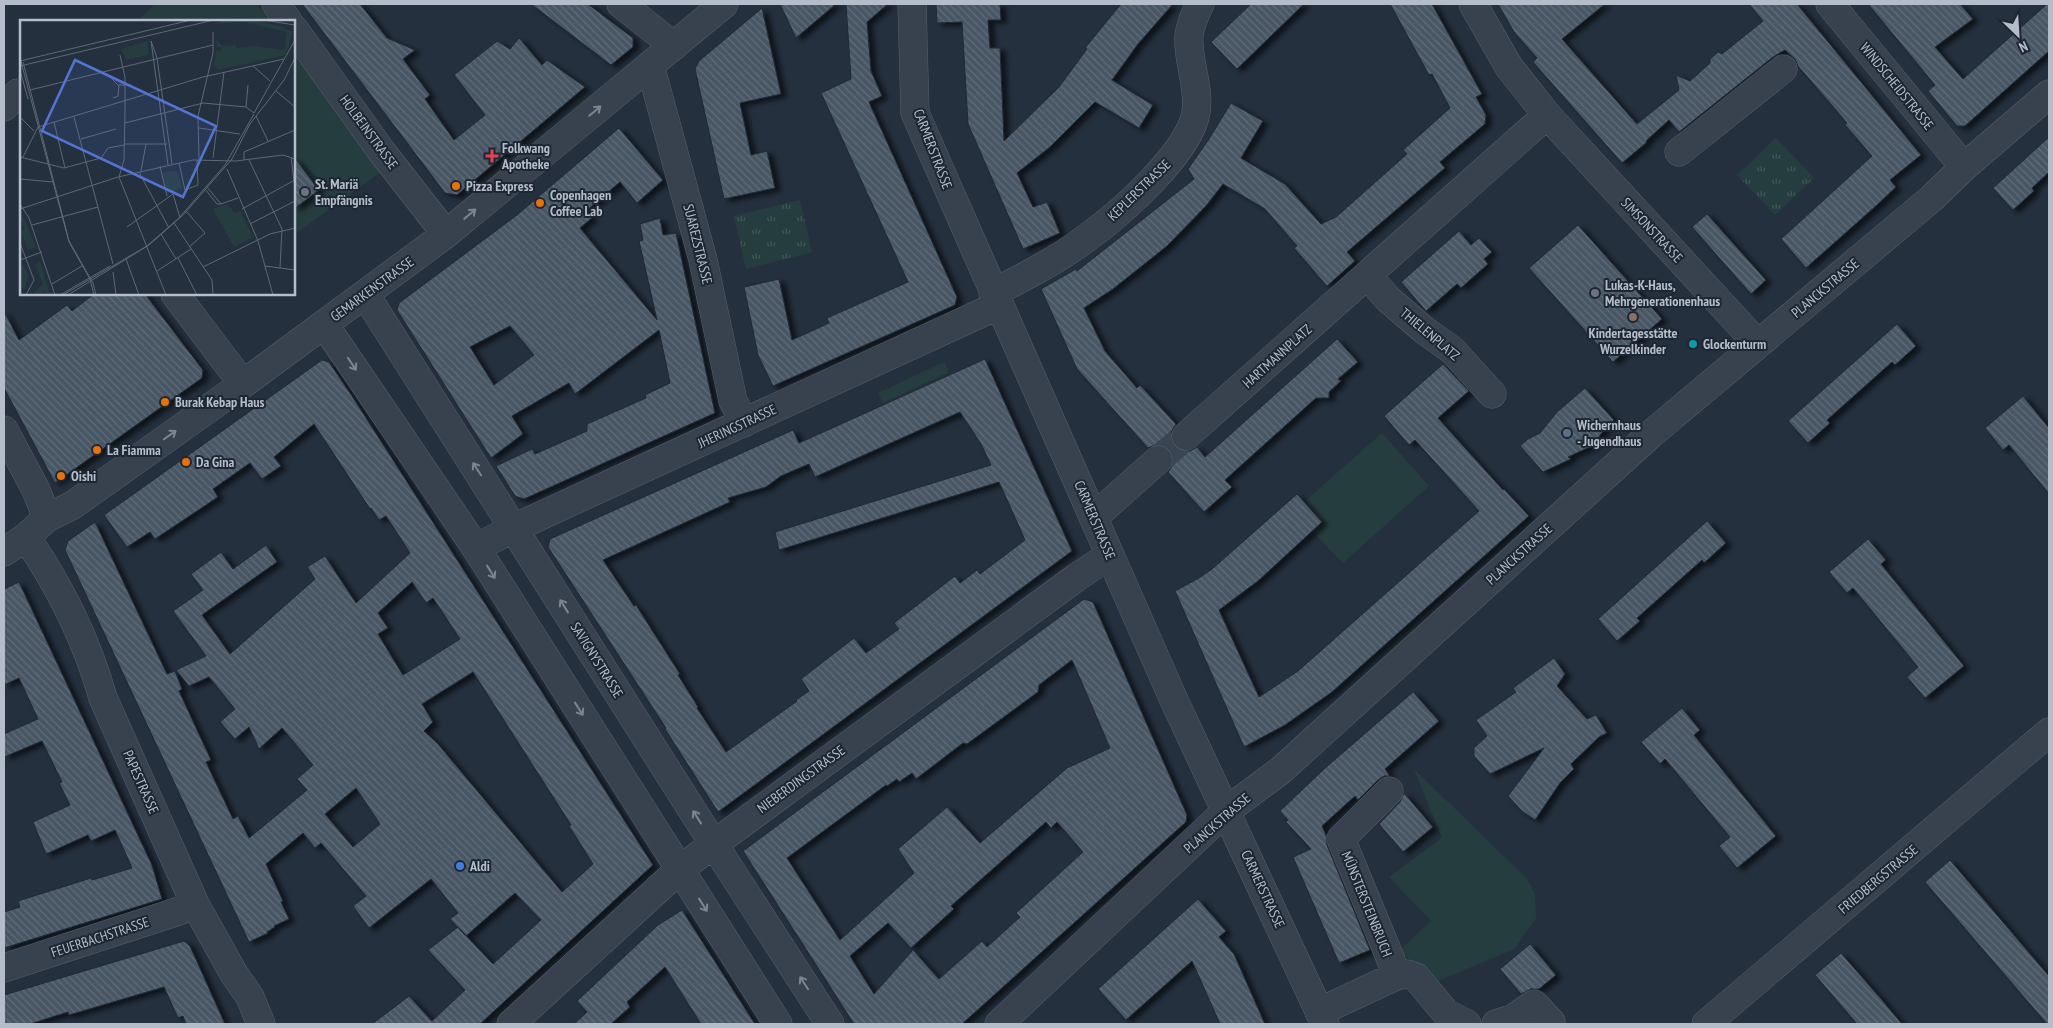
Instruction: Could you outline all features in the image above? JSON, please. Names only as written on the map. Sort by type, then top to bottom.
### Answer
[{"type":"street","points":[[276,4],[287,20]]},
{"type":"street","points":[[621,4],[674,46]]},
{"type":"street","name":"GEMARKENSTRASSE","points":[[4,552],[47,518],[73,505],[243,384],[446,234],[724,4]]},
{"type":"street","name":"CARMERSTRASSE","points":[[912,4],[915,113],[1173,698],[1301,969],[1322,1018]]},
{"type":"street","name":"KEPLERSTRASSE","points":[[996,299],[1088,237],[1130,202],[1167,165],[1184,140],[1196,114],[1197,95],[1189,36],[1193,18],[1200,4]]},
{"type":"street","name":"SIMSONSTRASSE","points":[[1473,4],[1509,67],[1547,116],[1758,344]]},
{"type":"street","name":"WINDSCHEIDSTRASSE","points":[[1830,4],[1964,167]]},
{"type":"street","name":"HOLBEINSTRASSE","points":[[295,30],[382,152],[446,234]]},
{"type":"street","name":"SUAREZSTRASSE","points":[[650,65],[703,260],[734,401],[744,423]]},
{"type":"street","points":[[1679,152],[1783,69]]},
{"type":"street","name":"PLANCKSTRASSE","points":[[999,1024],[1226,812],[1280,771],[1650,435],[1932,198],[1964,167],[2049,94]]},
{"type":"street","points":[[1367,275],[1547,116]]},
{"type":"street","name":"THIELENPLATZ","points":[[1367,275],[1388,299],[1416,324],[1452,350],[1492,394]]},
{"type":"street","name":"HARTMANNPLATZ","points":[[1186,436],[1367,275]]},
{"type":"street","name":"SAVIGNYSTRASSE","points":[[365,294],[830,1024]]},
{"type":"street","points":[[176,295],[243,384]]},
{"type":"street","name":"JHERINGSTRASSE","points":[[476,548],[514,528],[744,423],[996,299]]},
{"type":"street","points":[[324,324],[476,548],[778,1024]]},
{"type":"street","points":[[4,430],[36,490],[47,518]]},
{"type":"street","points":[[1094,517],[1158,460]]},
{"type":"street","name":"PAPESTRASSE","points":[[26,536],[46,566],[93,665],[102,698],[195,904],[234,974],[250,997],[261,1024]]},
{"type":"street","name":"NIEBERDINGSTRASSE","points":[[511,1024],[680,869],[713,843],[1077,577],[1110,555]]},
{"type":"street","name":"FRIEDBERGSTRASSE","points":[[1706,1024],[2049,732]]},
{"type":"street","name":"MÜNSTERSTEINBRUCH","points":[[1389,791],[1341,839],[1396,976]]},
{"type":"street","name":"FEUERBACHSTRASSE","points":[[4,968],[179,911],[195,904]]},
{"type":"street","points":[[1322,1018],[1396,976],[1407,974],[1416,977],[1446,1013],[1467,1024]]},
{"type":"street","points":[[1496,1024],[1514,1018],[1534,1004],[1550,1022]]},
{"type":"green space","points":[[155,4],[257,4],[269,20],[138,20]]},
{"type":"green space","points":[[295,54],[382,171],[295,234]]},
{"type":"green space","points":[[1776,138],[1814,178],[1775,215],[1737,175]]},
{"type":"green space","points":[[800,200],[812,252],[746,269],[734,216]]},
{"type":"green space","points":[[944,362],[949,372],[883,403],[878,393]]},
{"type":"green space","points":[[1382,433],[1429,486],[1343,563],[1312,531],[1304,502]]},
{"type":"green space","points":[[1414,769],[1527,879],[1535,894],[1536,919],[1514,949],[1436,982],[1399,951],[1431,921],[1389,877],[1442,838]]},
{"type":"building","points":[[302,4],[360,4],[387,38],[415,50],[403,59],[430,95],[425,99],[454,140],[485,115],[454,75],[497,41],[510,49],[519,38],[542,65],[547,60],[585,87],[457,195],[445,193]]},
{"type":"building","points":[[531,4],[588,4],[633,38],[633,47],[611,65]]},
{"type":"building","points":[[780,4],[836,4],[796,38]]},
{"type":"building","points":[[846,4],[888,4],[867,22],[871,71],[882,96],[869,102],[957,297],[955,305],[773,386],[758,355],[744,287],[779,279],[792,340],[829,323],[827,318],[908,282],[821,93],[851,79]]},
{"type":"building","points":[[936,4],[1000,4],[1001,20],[988,20],[990,48],[1000,48],[1004,141],[1059,87],[1087,49],[1085,48],[1121,4],[1173,4],[1138,44],[1112,80],[1153,105],[1139,128],[1095,102],[1050,147],[1017,173],[1033,207],[1047,202],[1060,233],[1023,249],[968,124],[962,22],[937,23]]},
{"type":"building","points":[[1251,4],[1304,4],[1237,69],[1211,42]]},
{"type":"building","points":[[1390,4],[1432,4],[1482,94],[1476,97],[1486,115],[1485,124],[1440,162],[1445,168],[1347,252],[1355,261],[1327,286],[1294,248],[1297,246],[1265,209],[1223,184],[1206,206],[1167,246],[1113,289],[1084,308],[1105,351],[1137,388],[1140,385],[1176,424],[1171,432],[1174,446],[1182,451],[1190,451],[1197,447],[1205,457],[1337,339],[1358,362],[1338,379],[1341,381],[1329,392],[1329,398],[1316,398],[1225,480],[1232,487],[1204,512],[1168,472],[1173,465],[1173,457],[1169,449],[1163,445],[1155,445],[1148,448],[1077,369],[1041,289],[1076,269],[1077,271],[1194,179],[1188,169],[1231,103],[1263,121],[1241,158],[1285,184],[1321,224],[1336,217],[1407,154],[1403,150],[1450,108],[1432,74],[1429,75]]},
{"type":"building","points":[[1498,4],[1605,4],[1562,39],[1637,124],[1679,90],[1676,75],[1690,81],[1710,63],[1710,59],[1718,52],[1722,54],[1763,21],[1749,4],[1797,4],[1921,155],[1890,180],[1896,187],[1806,268],[1781,239],[1872,156],[1845,125],[1847,123],[1798,66],[1795,59],[1785,50],[1773,57],[1679,132],[1669,120],[1622,163],[1533,62],[1537,58],[1514,32]]},
{"type":"building","points":[[1868,4],[1960,4],[1973,19],[1935,47],[1963,79],[2047,4],[2049,4],[2049,51],[1965,126],[1957,126],[1928,91],[1935,85]]},
{"type":"building","points":[[762,8],[781,94],[740,103],[751,155],[767,151],[775,188],[724,199],[695,69],[699,61]]},
{"type":"building","points":[[619,128],[663,180],[637,203],[620,182],[586,211],[592,218],[580,228],[657,320],[639,241],[643,240],[640,224],[660,218],[663,235],[676,233],[715,413],[524,499],[515,496],[496,466],[532,449],[535,454],[587,431],[587,424],[646,398],[645,395],[670,383],[659,330],[575,394],[569,383],[512,416],[523,434],[491,458],[397,310],[399,303],[517,215]],"holes":[[[510,326],[534,355],[494,385],[470,347]]]},
{"type":"building","points":[[2049,137],[2049,172],[2032,188],[2034,191],[2013,210],[1993,188]]},
{"type":"building","name":"St. Mariä Empfängnis","points":[[295,158],[319,190],[295,208]]},
{"type":"building","points":[[1707,214],[1766,280],[1751,294],[1692,227]]},
{"type":"building","name":"Lukas-K-Haus, Mehrgenerationenhaus","points":[[1578,225],[1662,319],[1613,362],[1529,268]]},
{"type":"building","points":[[1459,231],[1471,245],[1479,238],[1492,252],[1484,259],[1488,264],[1461,288],[1457,284],[1426,311],[1401,282]]},
{"type":"building","points":[[93,295],[146,295],[203,370],[202,378],[55,483],[4,388],[4,311],[19,340],[67,305],[72,311]]},
{"type":"building","points":[[1897,324],[1916,346],[1895,365],[1892,362],[1827,420],[1830,423],[1808,443],[1788,421]]},
{"type":"building","points":[[985,359],[1072,551],[718,812],[666,728],[548,547],[550,539],[793,430],[799,443]],"holes":[[[960,412],[981,444],[991,465],[775,532],[779,550],[999,482],[1025,540],[980,574],[977,570],[960,583],[955,576],[894,623],[899,629],[866,653],[854,638],[801,679],[809,691],[726,752],[697,708],[678,675],[680,674],[636,605],[634,606],[603,560],[730,502],[728,498],[766,487],[781,476],[809,464],[815,477]]]},
{"type":"building","points":[[322,360],[329,362],[653,865],[480,1024],[372,1024],[409,996],[432,1021],[465,990],[428,950],[458,927],[450,919],[458,913],[431,879],[369,928],[353,906],[366,896],[321,843],[315,848],[303,833],[266,864],[289,919],[274,926],[268,933],[249,942],[65,550],[68,541],[95,522],[167,674],[175,671],[182,689],[179,691],[211,760],[206,762],[233,819],[238,816],[249,838],[307,790],[297,779],[313,765],[282,728],[259,749],[249,727],[235,739],[220,722],[235,709],[209,677],[189,686],[176,670],[206,656],[173,611],[203,590],[191,574],[221,552],[233,569],[266,545],[277,562],[202,615],[230,654],[315,579],[307,567],[325,556],[356,603],[410,553],[386,516],[379,520],[370,509],[314,424],[274,457],[281,466],[262,479],[250,463],[213,489],[218,497],[155,539],[150,532],[127,547],[104,515]],"holes":[[[412,582],[426,603],[433,598],[460,639],[403,675],[378,634],[388,628],[378,613]],[[473,672],[571,825],[569,826],[593,864],[562,892],[438,744],[424,731],[433,722],[422,704]],[[356,788],[380,824],[353,847],[325,814]],[[515,893],[541,920],[493,964],[466,936]]]},
{"type":"building","points":[[1443,364],[1469,391],[1438,418],[1529,516],[1332,692],[1285,725],[1244,747],[1175,591],[1212,569],[1297,494],[1322,522],[1258,581],[1219,610],[1259,697],[1298,671],[1479,511],[1415,440],[1409,445],[1384,416]]},
{"type":"building","name":"Wichernhaus - Jugendhaus","points":[[1585,388],[1614,420],[1592,446],[1568,457],[1571,459],[1543,472],[1520,446],[1528,439],[1540,433],[1557,412]]},
{"type":"building","points":[[2023,396],[2049,428],[2049,494],[2009,445],[2003,450],[1985,428]]},
{"type":"building","points":[[1707,521],[1726,543],[1704,563],[1702,560],[1637,618],[1640,621],[1617,641],[1598,619]]},
{"type":"building","points":[[1868,539],[1886,560],[1881,564],[1964,666],[1925,698],[1907,677],[1918,667],[1853,588],[1847,593],[1829,572]]},
{"type":"building","points":[[19,582],[152,865],[162,899],[4,948],[4,912],[20,907],[18,901],[91,878],[92,880],[132,868],[115,830],[91,841],[88,835],[46,854],[33,822],[70,805],[59,783],[62,782],[42,741],[4,757],[4,734],[38,719],[19,678],[4,685],[4,589]]},
{"type":"building","points":[[1084,599],[1093,602],[1187,815],[1186,822],[962,1024],[854,1024],[743,851]],"holes":[[[1072,660],[1110,748],[1067,768],[980,843],[947,807],[898,849],[914,873],[840,940],[787,858],[886,785],[897,779],[899,782],[912,773],[916,779],[963,743],[967,744],[1038,692],[1039,685]],[[1046,822],[1051,828],[1057,822],[1083,852],[1016,913],[1020,917],[987,947],[982,941],[939,979],[913,950],[874,994],[850,956],[888,923],[911,948],[954,909],[951,906]]]},
{"type":"building","points":[[1554,658],[1565,674],[1557,686],[1587,719],[1596,715],[1607,733],[1599,737],[1571,764],[1574,769],[1560,783],[1535,820],[1522,811],[1508,796],[1544,748],[1490,774],[1474,756],[1474,748],[1487,736],[1476,720],[1516,692],[1513,688]]},
{"type":"building","points":[[1413,692],[1439,721],[1385,769],[1390,776],[1384,776],[1378,780],[1358,800],[1355,796],[1322,826],[1326,835],[1327,845],[1370,950],[1339,963],[1293,857],[1311,849],[1286,822],[1288,820],[1280,811],[1324,769]]},
{"type":"building","points":[[1682,708],[1700,730],[1694,735],[1776,836],[1737,868],[1719,846],[1730,837],[1665,759],[1660,764],[1641,742]]},
{"type":"building","points":[[1404,793],[1433,827],[1403,852],[1379,824],[1400,802]]},
{"type":"building","points":[[1950,860],[2049,976],[2049,1024],[2047,1024],[1925,882]]},
{"type":"building","points":[[1198,899],[1226,931],[1219,937],[1234,954],[1265,1024],[1220,1024],[1192,961],[1126,1020],[1098,989]]},
{"type":"building","points":[[682,910],[755,1024],[701,1024],[665,967],[627,1002],[630,1007],[611,1024],[574,1024],[587,1012],[577,1001],[658,925]]},
{"type":"building","points":[[184,941],[190,946],[225,1024],[186,1024],[183,1016],[178,1018],[164,987],[69,1015],[68,1012],[30,1024],[4,1024],[4,995]]},
{"type":"building","points":[[1530,944],[1556,975],[1539,989],[1531,989],[1521,994],[1500,969]]},
{"type":"building","points":[[1841,953],[1902,1024],[1857,1024],[1815,975]]},
{"type":"tunnel","points":[[1158,460],[1186,436]]},
{"type":"place","name":"Folkwang Apotheke","points":[[492,156]]},
{"type":"place","name":"Pizza Express","points":[[456,186]]},
{"type":"place","name":"St. Mariä Empfängnis","points":[[305,192]]},
{"type":"place","name":"Copenhagen Coffee Lab","points":[[540,203]]},
{"type":"place","name":"Lukas-K-Haus, Mehrgenerationenhaus","points":[[1595,293]]},
{"type":"place","name":"Kindertagesstätte Wurzelkinder","points":[[1633,317]]},
{"type":"place","name":"Glockenturm","points":[[1693,344]]},
{"type":"place","name":"Burak Kebap Haus","points":[[165,402]]},
{"type":"place","name":"Wichernhaus - Jugendhaus","points":[[1567,433]]},
{"type":"place","name":"La Fiamma","points":[[97,450]]},
{"type":"place","name":"Da Gina","points":[[186,462]]},
{"type":"place","name":"Oishi","points":[[61,476]]},
{"type":"place","name":"Aldi","points":[[460,866]]}]
